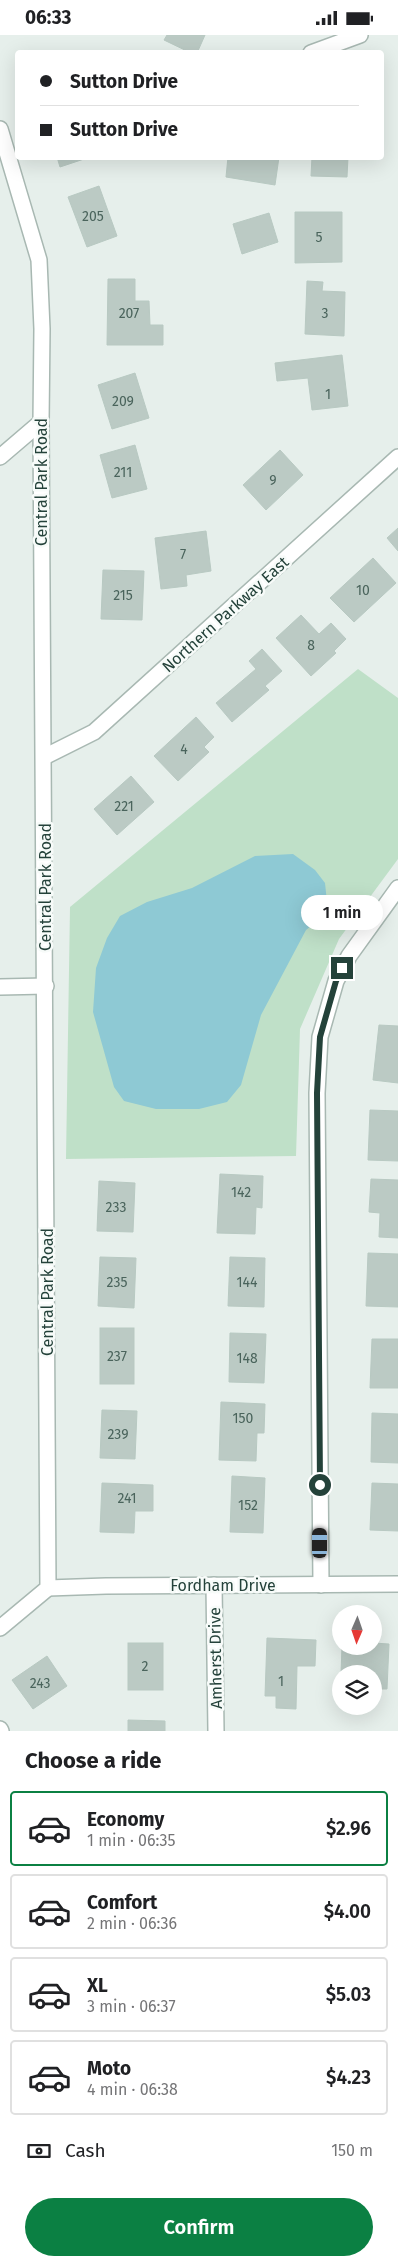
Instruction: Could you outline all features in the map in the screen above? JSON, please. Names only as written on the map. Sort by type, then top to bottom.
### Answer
[{"type":"street","points":[[319,50],[360,35]]},
{"type":"street","name":"Central Park Road","points":[[0,129],[39,260],[42,329],[48,1588]]},
{"type":"street","points":[[0,457],[41,422]]},
{"type":"street","name":"Northern Parkway East","points":[[44,757],[94,733],[398,457]]},
{"type":"street","points":[[321,1585],[317,1093],[320,1037],[336,981],[349,955],[398,888]]},
{"type":"street","points":[[0,987],[46,986]]},
{"type":"street","name":"Fordham Drive","points":[[48,1588],[214,1585],[398,1585]]},
{"type":"street","name":"Amherst Drive","points":[[214,1585],[216,1731]]},
{"type":"street","points":[[0,1628],[48,1588]]},
{"type":"green space","points":[[358,669],[398,698],[398,859],[339,939],[300,1029],[296,1156],[66,1159],[70,907]]},
{"type":"water","points":[[293,854],[315,870],[325,883],[327,902],[320,919],[306,930],[261,1015],[241,1085],[227,1102],[199,1109],[156,1109],[124,1101],[114,1087],[93,1012],[96,968],[107,938],[120,916],[147,902],[192,888],[255,856]]},
{"type":"building","points":[[167,35],[205,35],[198,50],[185,50],[164,40]]},
{"type":"building","points":[[58,160],[81,160],[60,167]]},
{"type":"building","points":[[228,160],[279,160],[275,185],[226,177]]},
{"type":"building","points":[[312,160],[348,160],[347,177],[311,176]]},
{"type":"building","points":[[99,186],[117,236],[87,247],[68,197]]},
{"type":"building","points":[[295,212],[342,212],[342,262],[295,263]]},
{"type":"building","points":[[269,213],[278,242],[242,254],[233,224]]},
{"type":"building","points":[[108,279],[135,279],[135,301],[149,301],[150,325],[163,325],[163,345],[107,345]]},
{"type":"building","points":[[307,281],[323,282],[322,291],[345,292],[344,336],[305,334]]},
{"type":"building","points":[[342,355],[348,406],[312,410],[308,378],[277,381],[275,363]]},
{"type":"building","points":[[135,373],[149,418],[112,429],[98,385]]},
{"type":"building","points":[[135,445],[147,489],[112,498],[100,455]]},
{"type":"building","points":[[280,450],[303,475],[266,510],[243,485]]},
{"type":"building","points":[[398,528],[398,551],[387,538]]},
{"type":"building","points":[[206,531],[211,571],[186,575],[187,586],[161,589],[155,538]]},
{"type":"building","points":[[373,558],[396,583],[354,622],[330,598]]},
{"type":"building","points":[[103,570],[144,571],[142,620],[101,619]]},
{"type":"building","points":[[301,615],[319,634],[331,623],[346,639],[334,651],[336,653],[311,676],[276,638]]},
{"type":"building","points":[[262,649],[282,671],[265,686],[269,690],[232,722],[216,703],[256,669],[249,661]]},
{"type":"building","points":[[196,717],[214,737],[204,747],[209,752],[178,781],[154,756]]},
{"type":"building","points":[[131,776],[154,802],[117,835],[94,809]]},
{"type":"building","points":[[379,1025],[398,1026],[398,1083],[373,1080]]},
{"type":"building","points":[[370,1110],[398,1111],[398,1161],[368,1160]]},
{"type":"building","points":[[220,1174],[263,1176],[262,1208],[256,1207],[255,1234],[217,1233]]},
{"type":"building","points":[[371,1179],[398,1180],[398,1238],[379,1237],[380,1213],[369,1212]]},
{"type":"building","points":[[99,1181],[135,1183],[133,1232],[97,1231]]},
{"type":"building","points":[[368,1253],[398,1254],[398,1307],[366,1306]]},
{"type":"building","points":[[100,1257],[136,1258],[134,1308],[98,1306]]},
{"type":"building","points":[[230,1257],[265,1258],[264,1307],[228,1306]]},
{"type":"building","points":[[100,1328],[134,1328],[134,1384],[100,1384]]},
{"type":"building","points":[[230,1333],[266,1334],[264,1383],[229,1382]]},
{"type":"building","points":[[372,1339],[398,1339],[398,1388],[370,1388]]},
{"type":"building","points":[[221,1402],[265,1404],[264,1433],[257,1433],[256,1461],[219,1460]]},
{"type":"building","points":[[102,1410],[137,1411],[135,1459],[100,1458]]},
{"type":"building","points":[[372,1413],[398,1414],[398,1463],[371,1462]]},
{"type":"building","points":[[232,1476],[265,1478],[263,1533],[230,1532]]},
{"type":"building","points":[[102,1483],[153,1485],[153,1511],[135,1511],[134,1533],[100,1532]]},
{"type":"building","points":[[372,1483],[398,1484],[398,1531],[370,1530]]},
{"type":"building","points":[[267,1638],[316,1640],[315,1666],[297,1666],[296,1709],[276,1708],[276,1696],[265,1696]]},
{"type":"building","points":[[128,1643],[163,1643],[163,1690],[128,1690]]},
{"type":"building","points":[[382,1644],[389,1644],[387,1689],[382,1689],[382,1665],[341,1665],[342,1655],[382,1655]]},
{"type":"building","points":[[47,1656],[67,1686],[33,1709],[12,1680]]},
{"type":"building","points":[[128,1720],[165,1721],[165,1731],[128,1731]]},
{"type":"route","points":[[320,1485],[317,1093],[320,1037],[336,981],[342,968]]}]
